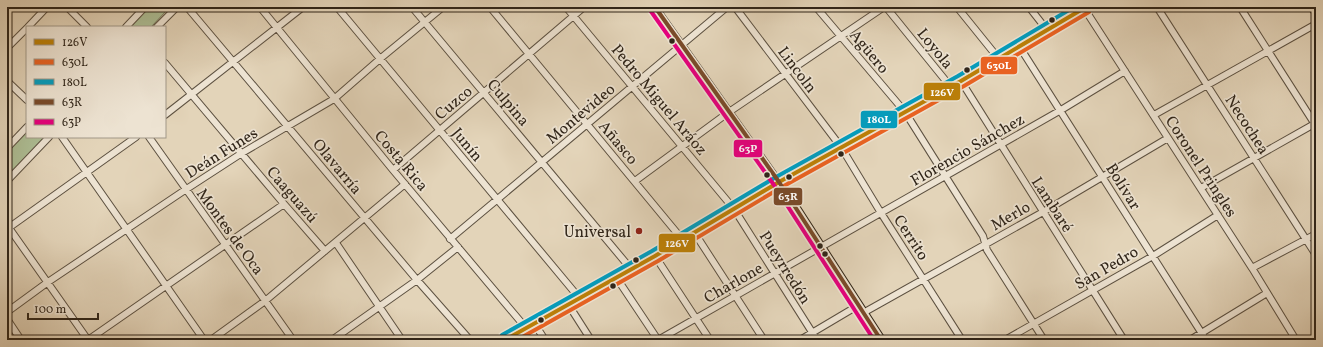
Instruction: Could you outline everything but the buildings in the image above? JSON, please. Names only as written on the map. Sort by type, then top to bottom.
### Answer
[{"type":"main road","points":[[505,340],[631,268],[655,256],[779,182],[960,81],[1085,8]]},
{"type":"main road","points":[[779,182],[881,340]]},
{"type":"street","points":[[28,26],[47,7]]},
{"type":"street","points":[[67,7],[86,26]]},
{"type":"street","points":[[127,26],[145,7]]},
{"type":"street","points":[[158,26],[177,7]]},
{"type":"street","name":"Olavarría","points":[[188,7],[417,280],[470,340]]},
{"type":"street","name":"Costa Rica","points":[[260,7],[450,239],[526,328]]},
{"type":"street","points":[[166,114],[303,7]]},
{"type":"street","name":"Junín","points":[[337,7],[576,294],[578,299]]},
{"type":"street","name":"Culpina","points":[[412,7],[631,268]]},
{"type":"street","name":"Deán Funes","points":[[7,312],[125,229],[242,153],[334,99],[443,7]]},
{"type":"street","name":"Añasco","points":[[490,7],[682,239]]},
{"type":"street","name":"Pedro Miguel Aráoz","points":[[566,7],[734,209]]},
{"type":"street","name":"Cuzco","points":[[393,170],[584,7]]},
{"type":"street","points":[[655,7],[779,182]]},
{"type":"street","name":"Montevideo","points":[[450,239],[727,7]]},
{"type":"street","name":"Lincoln","points":[[735,7],[841,147]]},
{"type":"street","name":"Agüero","points":[[816,7],[905,112],[983,236],[986,244],[986,250],[1044,340]]},
{"type":"street","points":[[634,181],[729,112],[885,7]]},
{"type":"street","name":"Loyola","points":[[885,7],[950,86]]},
{"type":"street","points":[[957,7],[998,59]]},
{"type":"street","points":[[1029,7],[1047,30]]},
{"type":"street","name":"Necochea","points":[[1157,7],[1316,255]]},
{"type":"street","points":[[1201,188],[1316,125],[1240,7]]},
{"type":"street","points":[[1311,7],[1316,14]]},
{"type":"street","name":"Coronel Pringles","points":[[1085,8],[1252,268],[1296,340]]},
{"type":"street","points":[[1154,115],[1316,24]]},
{"type":"street","points":[[7,48],[26,28]]},
{"type":"street","name":"Bolívar","points":[[1019,46],[1206,340]]},
{"type":"street","name":"Caaguazú","points":[[166,65],[325,251]]},
{"type":"street","name":"Florencio Sánchez","points":[[822,247],[1061,110],[1125,71]]},
{"type":"street","points":[[7,81],[26,99]]},
{"type":"street","name":"Lambaré","points":[[960,81],[1124,340]]},
{"type":"street","points":[[7,148],[26,129]]},
{"type":"street","points":[[7,180],[48,138]]},
{"type":"street","points":[[63,138],[204,340]]},
{"type":"street","points":[[135,138],[8,227],[88,340],[284,204]]},
{"type":"street","name":"Montes de Oca","points":[[150,138],[293,340]]},
{"type":"street","name":"Merlo","points":[[800,340],[924,279],[1043,212],[1168,138]]},
{"type":"street","name":"Cerrito","points":[[841,147],[880,213],[962,340]]},
{"type":"street","points":[[211,340],[265,301],[405,184]]},
{"type":"street","name":"Pueyrredón","points":[[734,209],[817,340]]},
{"type":"street","name":"San Pedro","points":[[1005,340],[1153,256],[1218,215]]},
{"type":"street","points":[[694,232],[764,340]]},
{"type":"street","points":[[1252,268],[1316,234]]},
{"type":"street","points":[[336,243],[402,340]]},
{"type":"street","points":[[332,340],[417,280],[458,247]]},
{"type":"street","name":"Charlone","points":[[658,340],[822,247]]},
{"type":"street","points":[[655,256],[710,340]]},
{"type":"street","points":[[616,277],[658,340]]},
{"type":"street","points":[[1190,340],[1267,293]]},
{"type":"street","points":[[568,304],[591,340]]},
{"type":"street","points":[[7,320],[21,340]]},
{"type":"street","points":[[534,323],[545,340]]},
{"type":"green space","points":[[149,7],[170,7],[152,26],[130,26]]},
{"type":"green space","points":[[26,132],[26,138],[46,138],[7,178],[7,151]]},
{"type":"transit line","name":"63R","points":[[655,7],[779,182],[881,340]]},
{"type":"transit line","name":"180L","points":[[502,335],[652,251],[776,177],[958,76],[1074,7]]},
{"type":"transit line","name":"126V","points":[[505,340],[655,256],[779,182],[961,81],[1086,7]]},
{"type":"transit line","name":"63P","points":[[650,10],[774,185],[874,340]]},
{"type":"transit line","name":"630L","points":[[517,340],[658,261],[782,187],[964,86],[1089,12]]},
{"type":"place","name":"Universal","points":[[639,231]]}]
